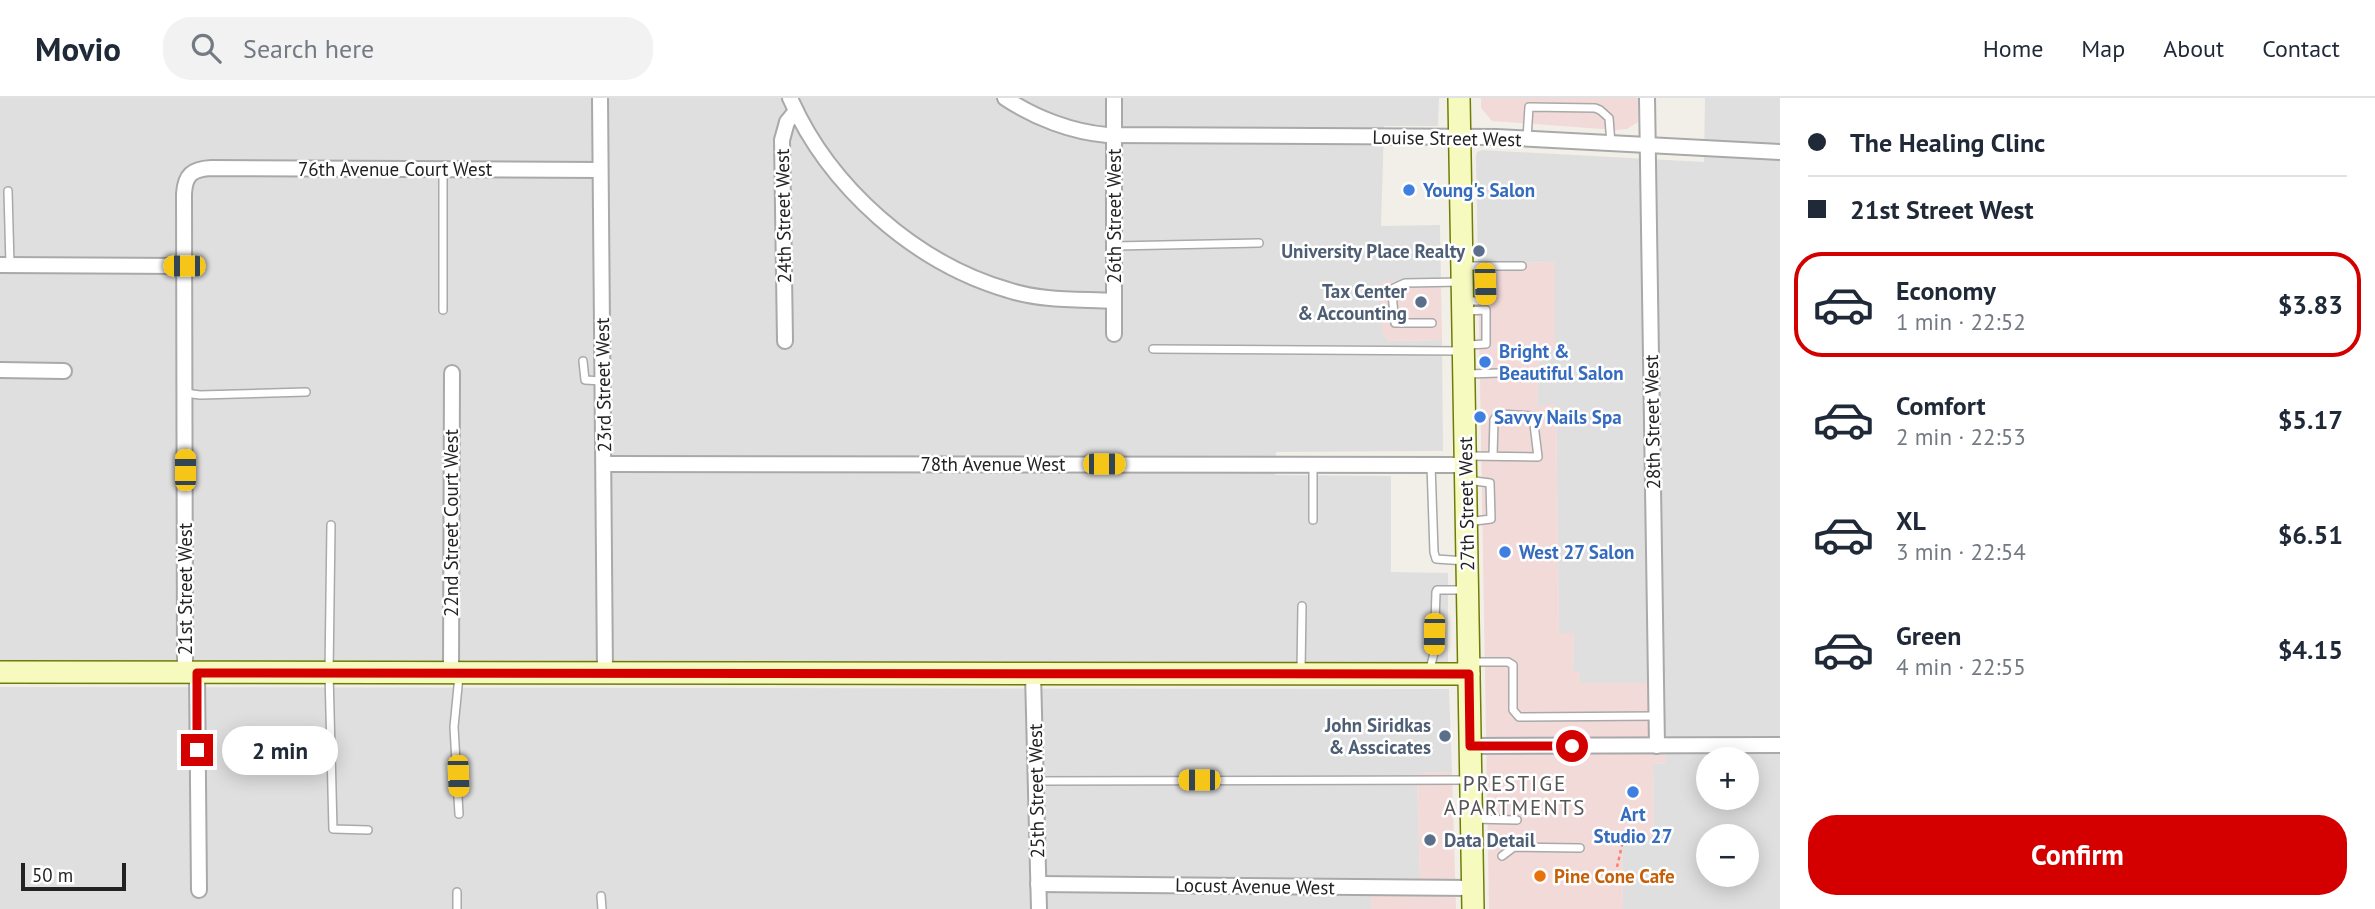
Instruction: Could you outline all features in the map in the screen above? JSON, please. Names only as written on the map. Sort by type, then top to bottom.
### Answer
[{"type":"street","name":"23rd Street West","points":[[600,98],[605,673]]},
{"type":"street","name":"Louise Street West","points":[[1005,98],[1049,120],[1091,133],[1114,135],[1496,137],[1780,152]]},
{"type":"street","name":"26th Street West","points":[[1114,98],[1114,334]]},
{"type":"street","name":"27th Street West","points":[[1459,98],[1473,899]]},
{"type":"street","name":"28th Street West","points":[[1647,98],[1657,746]]},
{"type":"street","points":[[793,105],[825,156],[859,197],[894,230],[926,253],[979,280],[1010,291],[1114,302]]},
{"type":"street","name":"24th Street West","points":[[785,341],[782,140],[793,105]]},
{"type":"street","name":"76th Avenue Court West","points":[[191,172],[211,168],[600,170]]},
{"type":"street","name":"21st Street West","points":[[191,172],[184,188],[184,393],[199,890]]},
{"type":"street","points":[[5,265],[184,266]]},
{"type":"street","points":[[0,370],[64,371]]},
{"type":"street","name":"22nd Street Court West","points":[[452,373],[455,674]]},
{"type":"street","name":"78th Avenue West","points":[[604,464],[1313,464],[1465,467]]},
{"type":"street","points":[[0,672],[1429,674],[1469,668]]},
{"type":"street","name":"25th Street West","points":[[1033,674],[1039,909]]},
{"type":"street","points":[[1470,746],[1780,745]]},
{"type":"street","name":"Locust Avenue West","points":[[1038,884],[1473,899]]},
{"type":"lane","points":[[1527,139],[1529,107],[1600,110],[1609,118],[1611,144]]},
{"type":"lane","points":[[443,169],[443,310]]},
{"type":"lane","points":[[5,265],[8,191]]},
{"type":"lane","points":[[1114,246],[1259,243]]},
{"type":"lane","points":[[1462,290],[1484,266],[1522,266]]},
{"type":"lane","points":[[1432,323],[1395,323],[1392,293],[1394,288],[1405,283],[1462,290],[1486,301],[1484,266]]},
{"type":"lane","points":[[1153,349],[1463,348]]},
{"type":"lane","points":[[583,361],[585,380],[603,381]]},
{"type":"lane","points":[[1464,374],[1499,373]]},
{"type":"lane","points":[[184,393],[200,395],[306,392]]},
{"type":"lane","points":[[1465,467],[1493,456],[1538,457],[1533,416],[1498,414],[1494,419],[1493,456]]},
{"type":"lane","points":[[1313,464],[1313,520]]},
{"type":"lane","points":[[1431,465],[1436,559],[1467,561]]},
{"type":"lane","points":[[331,525],[329,673],[333,829],[368,830]]},
{"type":"lane","points":[[1429,674],[1434,653],[1436,592],[1468,590]]},
{"type":"lane","points":[[1301,606],[1301,674]]},
{"type":"lane","points":[[1469,668],[1508,662],[1513,664],[1513,710],[1520,717],[1657,716]]},
{"type":"lane","points":[[455,674],[454,727],[459,814]]},
{"type":"lane","points":[[1036,781],[1471,780]]},
{"type":"lane","points":[[1472,818],[1517,820]]},
{"type":"lane","points":[[1502,856],[1514,847],[1580,848]]},
{"type":"lane","points":[[457,892],[457,909]]},
{"type":"lane","points":[[601,896],[602,909]]},
{"type":"path","points":[[1617,867],[1625,832]]},
{"type":"shaded area","points":[[0,98],[1439,98],[1438,126],[1384,126],[1381,226],[1440,225],[1441,281],[1382,281],[1382,331],[1388,341],[1442,340],[1443,451],[1276,452],[1275,475],[1391,476],[1391,572],[1448,573],[1448,664],[0,665]]},
{"type":"shaded area","points":[[1481,98],[1638,98],[1638,122],[1627,129],[1616,130],[1492,121],[1481,108]]},
{"type":"shaded area","points":[[1705,98],[1780,98],[1780,909],[1623,909],[1622,838],[1654,836],[1653,764],[1665,763],[1664,683],[1580,683],[1573,673],[1574,633],[1559,634],[1556,405],[1537,406],[1539,350],[1555,349],[1554,262],[1478,264],[1476,157],[1477,152],[1482,150],[1704,162]]},
{"type":"shaded area","points":[[1555,262],[1555,349],[1539,350],[1537,406],[1556,404],[1559,633],[1574,633],[1573,672],[1580,672],[1580,683],[1665,683],[1666,763],[1653,764],[1654,837],[1622,838],[1623,909],[1489,909],[1478,264]]},
{"type":"shaded area","points":[[1381,281],[1441,281],[1442,340],[1388,341],[1382,331]]},
{"type":"shaded area","points":[[0,687],[1449,689],[1452,772],[1417,773],[1420,878],[1371,880],[1371,909],[0,909]]},
{"type":"shaded area","points":[[1452,772],[1456,909],[1371,909],[1371,880],[1420,878],[1417,773]]},
{"type":"place","name":"Young's Salon","points":[[1409,190]]},
{"type":"place","name":"University Place Realty","points":[[1479,251]]},
{"type":"place","name":"Tax Center & Accounting","points":[[1421,302]]},
{"type":"place","name":"Bright & Beautiful Salon","points":[[1485,362]]},
{"type":"place","name":"Savvy Nails Spa","points":[[1480,417]]},
{"type":"place","name":"West 27 Salon","points":[[1505,552]]},
{"type":"place","name":"John Siridkas & Asscicates","points":[[1445,736]]},
{"type":"place","name":"Art Studio 27","points":[[1633,792]]},
{"type":"place","name":"Data Detail","points":[[1430,840]]},
{"type":"place","name":"Pine Cone Cafe","points":[[1540,876]]},
{"type":"district","name":"PRESTIGE APARTMENTS","points":[[1515,796]]},
{"type":"route","points":[[197,750],[197,673],[1469,674],[1470,746],[1572,746]]}]
